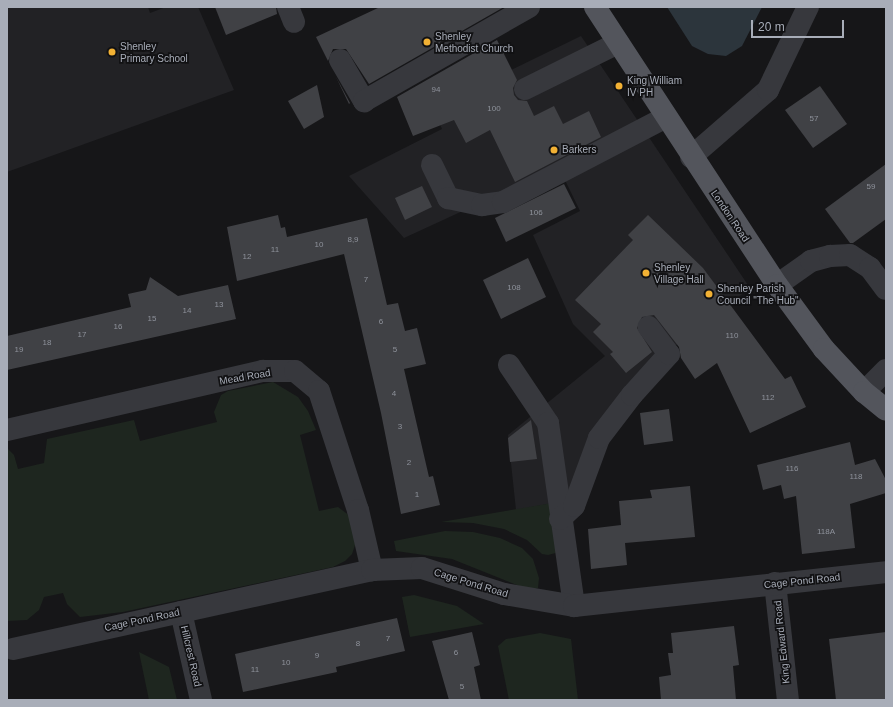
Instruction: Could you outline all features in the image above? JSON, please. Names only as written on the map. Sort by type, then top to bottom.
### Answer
[{"type":"main road","name":"London Road","points":[[595,7],[690,157],[777,285],[824,349],[864,392],[886,410]]},
{"type":"street","points":[[340,60],[364,101],[529,7]]},
{"type":"street","points":[[690,157],[768,90],[808,7]]},
{"type":"street","points":[[525,89],[618,43]]},
{"type":"street","points":[[432,165],[448,198],[482,205],[503,202],[666,117]]},
{"type":"street","points":[[777,285],[811,261],[830,256],[850,255],[870,268],[886,289]]},
{"type":"street","points":[[560,519],[574,506],[599,438],[632,395],[669,354],[649,327]]},
{"type":"street","points":[[509,365],[548,423],[560,519],[574,606]]},
{"type":"street","points":[[864,392],[886,370]]},
{"type":"street","name":"Mead Road","points":[[7,430],[263,371],[295,371],[319,391],[358,510],[372,570]]},
{"type":"street","name":"Cage Pond Road","points":[[13,649],[372,570],[422,568],[504,594],[574,606],[886,572]]},
{"type":"street","name":"King Edward Road","points":[[775,583],[788,700]]},
{"type":"street","name":"Hillcrest Road","points":[[181,612],[201,700]]},
{"type":"shaded area","name":"Shenley Primary School","points":[[7,7],[148,7],[150,13],[166,7],[198,7],[234,90],[7,172]]},
{"type":"shaded area","points":[[667,7],[762,7],[742,46],[726,56],[708,54],[692,46]]},
{"type":"shaded area","points":[[581,36],[750,288],[652,364],[569,500],[516,510],[508,435],[605,356],[573,324],[533,235],[580,211],[564,178],[467,209],[404,238],[349,176],[442,129],[433,108]]},
{"type":"shaded area","points":[[273,382],[298,397],[308,411],[316,430],[300,435],[319,511],[338,507],[350,516],[356,542],[352,554],[345,561],[333,567],[123,612],[80,617],[67,604],[63,593],[44,597],[39,610],[27,620],[7,621],[7,448],[14,455],[18,469],[44,463],[47,439],[134,420],[140,441],[217,422],[214,412],[221,395],[228,391]]},
{"type":"shaded area","points":[[552,503],[559,552],[548,555],[542,554],[527,540],[504,529],[473,523],[441,522]]},
{"type":"shaded area","points":[[445,531],[473,532],[500,538],[522,548],[533,559],[539,578],[538,588],[527,589],[452,559],[396,551],[394,541]]},
{"type":"shaded area","points":[[414,595],[457,606],[484,624],[410,637],[402,597]]},
{"type":"shaded area","points":[[540,633],[571,639],[578,700],[509,700],[498,646],[506,639]]},
{"type":"shaded area","points":[[139,652],[169,667],[177,700],[149,700]]},
{"type":"building","points":[[215,7],[276,7],[277,14],[226,35]]},
{"type":"building","points":[[380,7],[504,7],[369,84],[346,49],[333,49],[328,61],[316,37]]},
{"type":"building","points":[[497,40],[517,80],[513,88],[514,95],[518,100],[527,101],[534,116],[554,106],[563,124],[589,111],[601,137],[515,182],[490,130],[466,143],[454,120],[413,136],[397,97]]},
{"type":"building","points":[[336,77],[350,103],[349,104]]},
{"type":"building","points":[[317,85],[324,117],[304,129],[288,101]]},
{"type":"building","points":[[820,86],[847,124],[813,148],[785,110]]},
{"type":"building","points":[[886,164],[886,219],[853,243],[850,243],[825,209]]},
{"type":"building","points":[[564,184],[576,208],[506,242],[495,218]]},
{"type":"building","points":[[422,186],[432,207],[405,220],[395,198]]},
{"type":"building","points":[[278,215],[281,228],[285,227],[287,237],[367,218],[387,305],[398,303],[405,331],[417,328],[426,364],[404,369],[429,477],[433,476],[440,505],[401,514],[381,413],[344,254],[237,281],[227,227]]},
{"type":"building","points":[[648,215],[703,268],[785,379],[791,376],[806,407],[750,433],[717,363],[695,379],[681,358],[679,347],[654,315],[642,317],[637,328],[652,352],[626,373],[610,354],[613,352],[593,332],[601,324],[575,300],[633,240],[628,235]]},
{"type":"building","points":[[528,258],[546,297],[501,319],[483,280]]},
{"type":"building","points":[[150,277],[178,296],[228,285],[236,319],[7,370],[7,336],[131,307],[128,294],[146,290]]},
{"type":"building","points":[[669,409],[673,441],[644,445],[640,413]]},
{"type":"building","points":[[531,420],[537,459],[510,462],[508,438]]},
{"type":"building","points":[[850,442],[855,465],[875,459],[886,480],[886,493],[850,504],[855,548],[802,554],[796,496],[784,499],[781,485],[763,490],[757,465]]},
{"type":"building","points":[[690,486],[695,537],[625,543],[627,565],[591,569],[588,529],[621,525],[619,501],[652,498],[650,490]]},
{"type":"building","points":[[397,618],[405,651],[336,667],[337,672],[243,692],[235,654]]},
{"type":"building","points":[[734,626],[739,665],[733,666],[736,700],[661,700],[659,677],[671,675],[668,653],[673,653],[671,633]]},
{"type":"building","points":[[472,632],[480,665],[474,667],[481,700],[449,700],[432,641]]},
{"type":"building","points":[[886,632],[886,700],[836,700],[829,639]]},
{"type":"place","name":"Shenley Methodist Church","points":[[427,42]]},
{"type":"place","name":"Shenley Primary School","points":[[112,52]]},
{"type":"place","name":"King William IV PH","points":[[619,86]]},
{"type":"place","name":"Barkers","points":[[554,150]]},
{"type":"place","name":"Shenley Village Hall","points":[[646,273]]},
{"type":"place","name":"Shenley Parish Council \"The Hub\"","points":[[709,294]]}]
